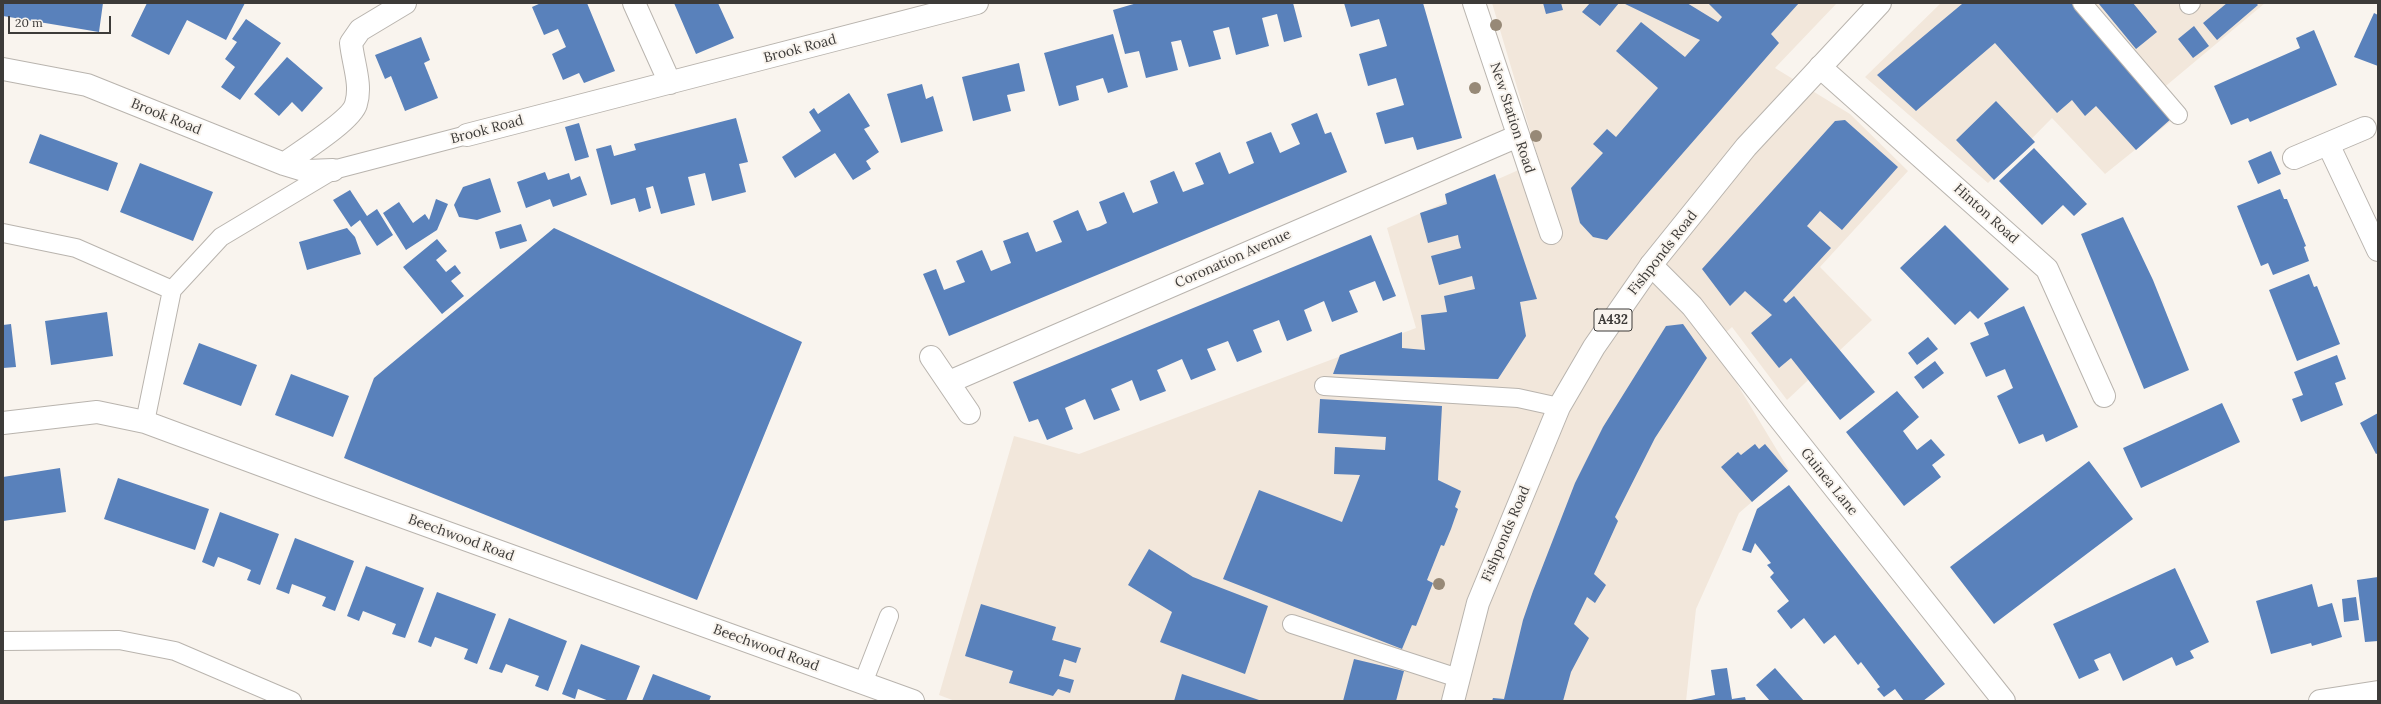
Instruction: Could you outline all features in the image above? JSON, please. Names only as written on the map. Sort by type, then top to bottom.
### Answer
[{"type":"street","points":[[284,164],[339,125],[356,105],[358,84],[351,43],[360,30],[405,3]]},
{"type":"street","points":[[634,3],[670,83]]},
{"type":"street","name":"Brook Road","points":[[467,136],[977,3]]},
{"type":"street","name":"New Station Road","points":[[1474,3],[1551,233]]},
{"type":"street","name":"Fishponds Road","points":[[1453,701],[1478,603],[1559,407],[1594,347],[1651,265],[1746,147],[1880,3]]},
{"type":"street","name":"Hinton Road","points":[[1820,67],[2047,269],[2104,396]]},
{"type":"street","name":"Brook Road","points":[[3,69],[87,85],[284,164],[307,171],[333,170]]},
{"type":"street","points":[[2294,158],[2365,128]]},
{"type":"street","name":"Coronation Avenue","points":[[949,382],[1518,136]]},
{"type":"street","points":[[2328,144],[2378,250]]},
{"type":"street","name":"Guinea Lane","points":[[1651,265],[1692,306],[2004,701]]},
{"type":"street","points":[[931,357],[969,413]]},
{"type":"street","name":"Beechwood Road","points":[[3,423],[97,412],[146,422],[333,492],[913,701]]},
{"type":"street","points":[[2320,701],[2378,692]]},
{"type":"lane","points":[[2082,3],[2178,115]]},
{"type":"lane","name":"Brook Road","points":[[333,170],[467,136]]},
{"type":"lane","points":[[146,422],[172,290],[221,237],[333,170]]},
{"type":"lane","points":[[3,233],[76,248],[172,290]]},
{"type":"lane","points":[[1324,386],[1518,398],[1559,407]]},
{"type":"lane","points":[[863,683],[889,616]]},
{"type":"lane","points":[[1292,624],[1458,678]]},
{"type":"lane","points":[[3,641],[119,640],[175,651],[292,701]]},
{"type":"shaded area","points":[[1492,3],[1837,3],[1775,68],[1850,114],[1908,171],[1820,267],[1872,320],[1787,400],[1732,327],[1713,344],[1789,470],[1739,513],[1696,609],[1686,701],[955,701],[939,695],[1014,436],[1079,454],[1416,328],[1387,228],[1539,161]]},
{"type":"shaded area","points":[[1941,3],[2265,3],[2155,95],[2171,121],[2105,174],[2052,118],[1988,183],[1865,77]]},
{"type":"building","points":[[3,3],[103,3],[99,32],[3,16]]},
{"type":"building","points":[[147,3],[245,3],[226,40],[187,20],[169,55],[131,36]]},
{"type":"building","points":[[541,3],[587,3],[615,71],[584,83],[579,73],[563,80],[552,54],[566,47],[558,29],[544,35],[532,7]]},
{"type":"building","points":[[674,3],[718,3],[734,38],[696,54]]},
{"type":"building","points":[[1137,3],[1293,3],[1302,37],[1284,42],[1277,14],[1262,18],[1269,46],[1236,55],[1229,27],[1213,31],[1221,59],[1189,67],[1181,40],[1171,42],[1178,70],[1146,78],[1139,51],[1125,54],[1113,10]]},
{"type":"building","points":[[1344,3],[1423,3],[1462,138],[1417,150],[1413,137],[1385,144],[1376,113],[1404,105],[1396,78],[1368,86],[1359,54],[1387,46],[1383,32],[1379,19],[1351,27]]},
{"type":"building","points":[[1543,3],[1561,3],[1563,10],[1546,14]]},
{"type":"building","points":[[1590,3],[1619,3],[1600,26],[1582,12]]},
{"type":"building","points":[[1623,3],[1687,3],[1718,22],[1722,17],[1708,3],[1799,3],[1771,34],[1779,43],[1607,240],[1593,237],[1580,223],[1571,188],[1603,153],[1593,144],[1607,129],[1616,137],[1658,88],[1616,51],[1641,22],[1685,57],[1700,40]]},
{"type":"building","points":[[1961,3],[2071,3],[2172,118],[2136,150],[2096,106],[2085,116],[2072,100],[2057,113],[1995,43],[1916,111],[1877,75],[1962,4]]},
{"type":"building","points":[[2133,3],[2157,32],[2136,49],[2099,4]]},
{"type":"building","points":[[2227,3],[2256,3],[2258,5],[2217,40],[2203,23]]},
{"type":"building","points":[[2374,13],[2378,15],[2378,66],[2354,57]]},
{"type":"building","points":[[246,19],[281,43],[240,100],[221,87],[235,67],[225,59],[237,42],[232,39]]},
{"type":"building","points":[[2194,26],[2209,46],[2193,58],[2178,39]]},
{"type":"building","points":[[2314,30],[2337,85],[2250,122],[2248,118],[2231,125],[2214,86],[2300,48],[2296,38]]},
{"type":"building","points":[[1113,34],[1128,87],[1108,93],[1103,78],[1076,86],[1079,100],[1059,106],[1044,53]]},
{"type":"building","points":[[421,37],[430,60],[424,63],[438,98],[405,111],[391,76],[385,79],[375,55]]},
{"type":"building","points":[[287,57],[323,88],[302,112],[292,102],[279,116],[254,94]]},
{"type":"building","points":[[1019,63],[1025,91],[1007,95],[1011,111],[973,121],[962,77]]},
{"type":"building","points":[[922,84],[926,99],[933,96],[943,131],[901,143],[887,94]]},
{"type":"building","points":[[849,93],[870,126],[864,129],[879,152],[866,161],[871,169],[853,180],[835,153],[795,178],[782,157],[821,131],[809,112],[814,108],[818,114]]},
{"type":"building","points":[[1996,101],[2035,142],[1994,180],[1956,140]]},
{"type":"building","points":[[1317,113],[1325,134],[1331,132],[1347,172],[949,336],[923,274],[936,269],[944,290],[965,282],[956,261],[982,250],[991,271],[1011,263],[1003,241],[1028,232],[1036,252],[1062,242],[1053,221],[1078,210],[1087,231],[1099,227],[1107,223],[1099,202],[1124,192],[1133,213],[1158,203],[1150,181],[1174,171],[1183,192],[1204,184],[1195,163],[1220,152],[1229,174],[1254,163],[1246,142],[1271,132],[1280,153],[1300,144],[1291,124]]},
{"type":"building","points":[[736,118],[748,162],[739,164],[746,192],[712,201],[705,173],[688,177],[695,205],[661,214],[653,186],[646,188],[651,208],[639,212],[635,198],[611,205],[596,149],[611,145],[614,156],[636,150],[634,144]]},
{"type":"building","points":[[1845,120],[1898,167],[1842,230],[1820,211],[1807,226],[1831,248],[1783,300],[1786,303],[1794,296],[1875,392],[1840,420],[1791,358],[1779,368],[1751,333],[1772,315],[1745,291],[1730,306],[1702,269],[1835,121]]},
{"type":"building","points":[[579,123],[589,157],[575,161],[565,127]]},
{"type":"building","points":[[40,134],[118,163],[108,191],[29,163]]},
{"type":"building","points":[[2034,148],[2087,204],[2074,216],[2063,205],[2042,225],[1999,181]]},
{"type":"building","points":[[2271,151],[2281,174],[2258,184],[2248,161]]},
{"type":"building","points":[[140,163],[213,192],[193,241],[120,212]]},
{"type":"building","points":[[545,172],[548,180],[569,173],[571,180],[580,176],[587,195],[553,207],[550,199],[526,208],[517,182]]},
{"type":"building","points":[[1495,174],[1537,299],[1520,302],[1526,336],[1498,379],[1333,374],[1340,355],[1402,332],[1402,348],[1425,350],[1421,315],[1447,312],[1444,296],[1475,289],[1472,276],[1439,285],[1431,256],[1461,248],[1458,235],[1428,243],[1420,213],[1447,204],[1445,194]]},
{"type":"building","points":[[490,178],[501,212],[477,220],[459,217],[454,205],[463,187]]},
{"type":"building","points":[[2280,189],[2284,199],[2287,199],[2306,246],[2304,247],[2309,261],[2273,275],[2268,263],[2261,266],[2237,206]]},
{"type":"building","points":[[350,190],[367,216],[377,209],[393,235],[377,246],[360,220],[351,227],[333,200]]},
{"type":"building","points":[[436,199],[448,204],[437,230],[406,250],[383,213],[399,202],[413,223],[425,214],[429,220]]},
{"type":"building","points":[[2123,217],[2153,280],[2189,370],[2144,389],[2081,234]]},
{"type":"building","points":[[521,224],[527,241],[500,249],[495,232]]},
{"type":"building","points":[[1945,225],[2009,289],[1978,319],[1970,311],[1955,325],[1900,268]]},
{"type":"building","points":[[347,228],[355,237],[361,254],[307,270],[299,242]]},
{"type":"building","points":[[554,228],[802,342],[697,600],[344,458],[374,378]]},
{"type":"building","points":[[1371,235],[1396,296],[1383,301],[1375,281],[1349,291],[1358,312],[1332,322],[1324,301],[1304,310],[1312,331],[1287,341],[1279,320],[1253,330],[1262,352],[1237,362],[1228,341],[1207,349],[1216,370],[1191,380],[1182,359],[1157,370],[1166,391],[1140,401],[1132,380],[1111,389],[1120,410],[1094,420],[1085,399],[1065,408],[1073,429],[1047,440],[1038,419],[1029,422],[1013,382]]},
{"type":"building","points":[[437,239],[447,251],[436,260],[446,272],[455,265],[461,273],[451,281],[464,296],[442,314],[403,267]]},
{"type":"building","points":[[2309,274],[2314,287],[2317,286],[2340,344],[2297,361],[2269,290]]},
{"type":"building","points":[[2024,306],[2078,427],[2046,442],[2043,434],[2019,444],[1997,396],[2013,388],[2005,369],[1986,377],[1970,343],[1989,335],[1984,323]]},
{"type":"building","points":[[107,312],[113,356],[51,365],[45,321]]},
{"type":"building","points":[[11,324],[16,367],[3,368],[3,325]]},
{"type":"building","points":[[1683,324],[1707,358],[1655,438],[1615,517],[1618,521],[1594,574],[1606,585],[1595,603],[1587,597],[1574,624],[1589,638],[1571,672],[1563,701],[1492,701],[1493,698],[1504,699],[1523,620],[1533,591],[1575,483],[1603,427],[1666,326]]},
{"type":"building","points":[[1928,337],[1938,349],[1917,365],[1908,353]]},
{"type":"building","points":[[199,343],[257,365],[241,406],[183,384]]},
{"type":"building","points":[[2337,355],[2346,379],[2335,383],[2343,405],[2301,422],[2292,399],[2303,395],[2294,372]]},
{"type":"building","points":[[1935,361],[1944,373],[1923,389],[1914,377]]},
{"type":"building","points":[[291,374],[349,396],[333,437],[275,415]]},
{"type":"building","points":[[1897,391],[1919,417],[1903,431],[1917,450],[1931,439],[1945,455],[1932,465],[1941,477],[1904,506],[1846,432]]},
{"type":"building","points":[[1320,399],[1442,406],[1438,480],[1461,491],[1455,507],[1458,509],[1451,529],[1444,546],[1441,545],[1427,580],[1433,583],[1416,626],[1412,625],[1402,649],[1223,579],[1259,490],[1342,522],[1360,475],[1334,474],[1335,447],[1385,450],[1386,437],[1318,433]]},
{"type":"building","points":[[2222,403],[2240,442],[2141,488],[2123,448]]},
{"type":"building","points":[[2378,413],[2378,453],[2376,454],[2360,423]]},
{"type":"building","points":[[1755,444],[1759,449],[1765,444],[1788,471],[1752,502],[1721,467],[1738,452],[1741,455]]},
{"type":"building","points":[[2089,461],[2133,519],[1994,624],[1950,567]]},
{"type":"building","points":[[60,468],[66,512],[3,521],[3,477]]},
{"type":"building","points":[[118,478],[209,509],[195,550],[104,519]]},
{"type":"building","points":[[1789,485],[1945,684],[1923,701],[1904,701],[1895,689],[1884,697],[1877,689],[1880,687],[1861,662],[1858,665],[1835,635],[1824,644],[1804,618],[1791,629],[1777,611],[1789,601],[1770,577],[1774,573],[1767,565],[1771,563],[1755,543],[1751,553],[1742,550],[1757,509]]},
{"type":"building","points":[[220,512],[279,534],[260,585],[247,580],[251,570],[234,563],[218,557],[214,567],[202,562]]},
{"type":"building","points":[[295,538],[354,561],[335,611],[322,606],[326,597],[292,584],[289,594],[276,589]]},
{"type":"building","points":[[1149,549],[1193,577],[1268,606],[1245,674],[1160,642],[1172,612],[1128,585]]},
{"type":"building","points":[[366,566],[424,588],[405,638],[392,634],[396,624],[363,611],[359,621],[347,616]]},
{"type":"building","points":[[2175,568],[2209,642],[2190,651],[2194,658],[2176,666],[2172,657],[2123,681],[2110,653],[2094,660],[2099,670],[2079,679],[2053,624]]},
{"type":"building","points":[[2378,577],[2378,641],[2365,642],[2357,580]]},
{"type":"building","points":[[2312,584],[2318,607],[2332,603],[2342,637],[2312,646],[2311,643],[2271,654],[2256,601]]},
{"type":"building","points":[[437,592],[496,614],[477,664],[464,659],[468,649],[435,637],[431,647],[418,642]]},
{"type":"building","points":[[2356,597],[2359,620],[2344,622],[2342,599]]},
{"type":"building","points":[[981,604],[1056,627],[1052,640],[1081,648],[1076,663],[1064,659],[1059,676],[1074,680],[1070,693],[1058,689],[1053,696],[1009,683],[1013,671],[965,656]]},
{"type":"building","points":[[509,618],[567,641],[548,691],[535,686],[539,676],[506,664],[502,673],[489,669]]},
{"type":"building","points":[[581,644],[640,666],[626,701],[609,701],[578,689],[575,699],[562,694]]},
{"type":"building","points":[[1354,659],[1404,671],[1396,701],[1343,701]]},
{"type":"building","points":[[1727,668],[1732,699],[1745,697],[1746,701],[1686,701],[1715,695],[1711,670]]},
{"type":"building","points":[[1775,668],[1804,701],[1770,701],[1756,685]]},
{"type":"building","points":[[653,674],[711,696],[709,701],[642,701]]},
{"type":"building","points":[[1182,674],[1262,701],[1174,701]]}]
